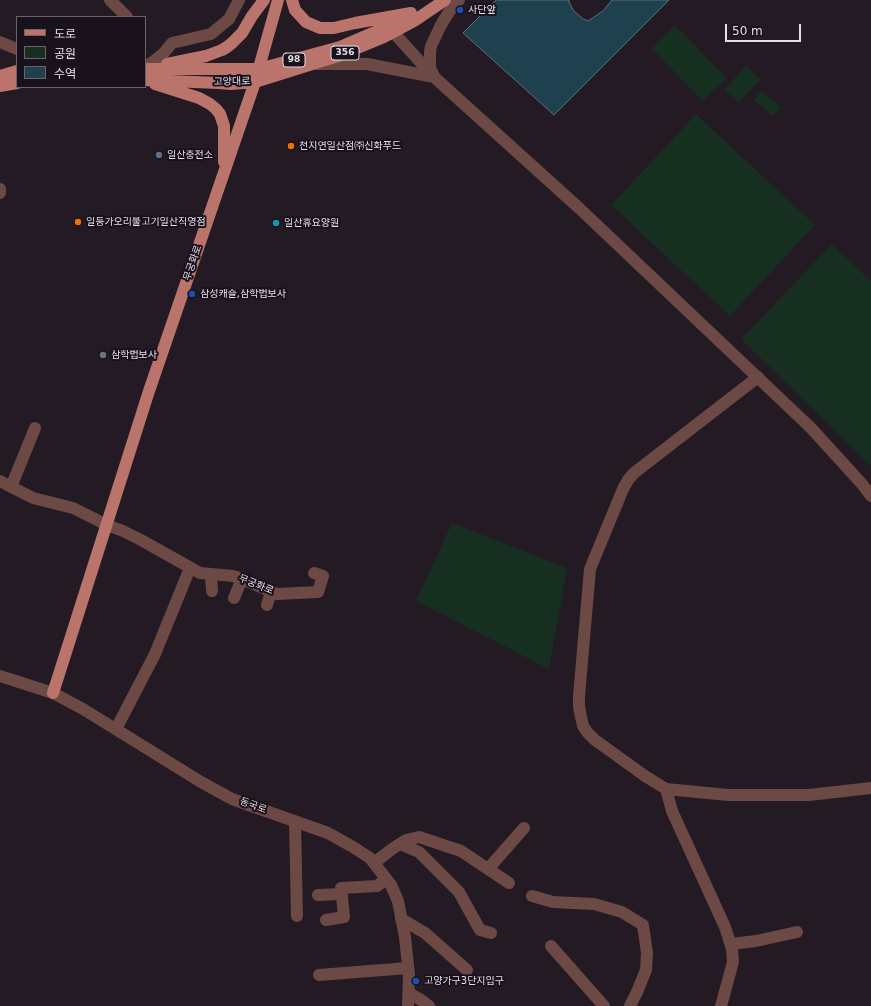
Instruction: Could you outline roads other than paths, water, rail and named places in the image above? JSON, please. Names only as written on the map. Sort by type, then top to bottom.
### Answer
[{"type":"main road","points":[[146,68],[206,56],[222,50],[242,33],[264,0]]},
{"type":"main road","name":"무궁화로","points":[[53,693],[149,391],[255,82],[278,0]]},
{"type":"main road","points":[[292,0],[295,10],[306,22],[320,28],[334,28],[412,13]]},
{"type":"main road","name":"고양대로","points":[[146,68],[259,69],[340,47],[389,26],[412,13],[430,0]]},
{"type":"main road","name":"고양대로","points":[[146,81],[211,82],[231,84],[255,82],[338,56],[384,37],[414,21],[444,0]]},
{"type":"main road","points":[[0,76],[16,71]]},
{"type":"main road","points":[[146,81],[199,98],[216,109],[220,114],[224,126],[224,174]]},
{"type":"main road","points":[[0,86],[16,83]]},
{"type":"street","points":[[110,0],[126,16]]},
{"type":"street","points":[[146,67],[163,54],[172,43],[211,34],[230,19],[239,0]]},
{"type":"street","points":[[434,77],[430,68],[430,52],[441,25],[458,0]]},
{"type":"street","points":[[393,32],[434,77],[579,208],[811,428],[871,496]]},
{"type":"street","points":[[0,42],[15,48]]},
{"type":"street","points":[[0,51],[15,48]]},
{"type":"street","points":[[310,65],[367,64],[434,77]]},
{"type":"street","points":[[758,377],[631,476],[623,489],[590,569],[579,696],[579,707],[583,726],[595,740],[645,776],[666,789],[728,795],[809,795],[871,788]]},
{"type":"street","points":[[11,487],[35,428]]},
{"type":"street","points":[[0,481],[33,498],[73,508],[107,525]]},
{"type":"street","name":"무궁화로","points":[[107,525],[141,540],[200,573],[233,576],[277,594],[318,592],[324,576],[314,573]]},
{"type":"street","points":[[116,729],[155,654],[190,568]]},
{"type":"street","points":[[211,574],[212,591]]},
{"type":"street","points":[[234,598],[242,579]]},
{"type":"street","points":[[267,605],[272,592]]},
{"type":"street","name":"동국로","points":[[0,676],[53,693],[83,709],[201,782],[232,798],[328,833],[370,858],[391,885],[398,901],[405,937],[409,975],[408,1006]]},
{"type":"street","points":[[666,789],[672,811],[725,927],[731,944],[733,962],[721,1006]]},
{"type":"street","points":[[295,821],[297,916]]},
{"type":"street","points":[[488,869],[524,828]]},
{"type":"street","points":[[374,864],[406,840],[419,837],[461,851],[509,883]]},
{"type":"street","points":[[400,844],[418,852],[460,892],[480,930],[491,933]]},
{"type":"street","points":[[326,920],[344,917],[341,888],[377,886],[386,879]]},
{"type":"street","points":[[318,895],[342,894]]},
{"type":"street","points":[[532,896],[553,902],[594,904],[622,912],[643,925],[647,953],[646,970],[638,992],[630,1006]]},
{"type":"street","points":[[402,919],[425,933],[467,970]]},
{"type":"street","points":[[731,944],[756,941],[797,932]]},
{"type":"street","points":[[551,946],[604,1006]]},
{"type":"street","points":[[319,975],[408,968]]},
{"type":"street","points":[[408,993],[422,1000],[429,1006]]},
{"type":"water","points":[[496,0],[569,0],[573,10],[583,19],[588,21],[603,11],[612,0],[669,0],[554,115],[463,33]]},
{"type":"place","name":"사단앞","points":[[460,10]]},
{"type":"place","name":"천지연일산점㈜신화푸드","points":[[291,146]]},
{"type":"place","name":"일산충전소","points":[[159,155]]},
{"type":"place","name":"일등가오리불고기일산직영점","points":[[78,222]]},
{"type":"place","name":"일산휴요양원","points":[[276,223]]},
{"type":"place","name":"삼성캐슬,삼학법보사","points":[[192,294]]},
{"type":"place","name":"삼학법보사","points":[[103,355]]},
{"type":"place","name":"고양가구3단지입구","points":[[416,981]]}]
